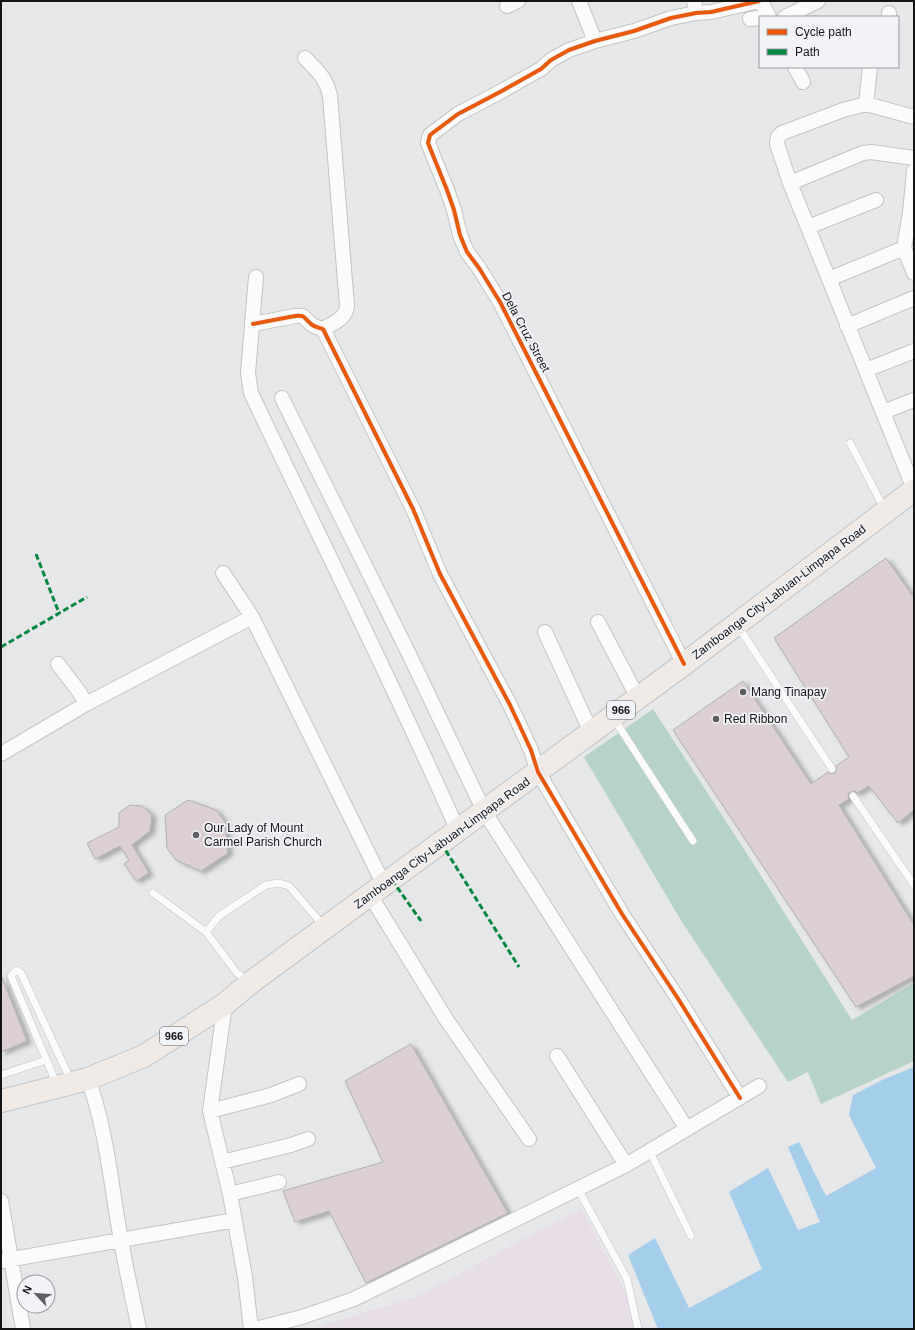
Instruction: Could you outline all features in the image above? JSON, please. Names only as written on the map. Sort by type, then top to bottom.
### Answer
[{"type":"main road","name":"Zamboanga City-Labuan-Limpapa Road","points":[[1,1101],[72,1083],[144,1056],[224,1004],[250,983],[684,664],[914,490]]},
{"type":"street","points":[[579,1],[595,41]]},
{"type":"street","points":[[760,1],[768,16]]},
{"type":"street","name":"Dela Cruz Street","points":[[684,664],[500,302],[479,268],[467,252],[460,235],[447,190],[428,143],[430,135],[458,114],[534,73],[551,60],[568,50],[634,31],[672,18],[695,7],[711,12],[760,1]]},
{"type":"street","points":[[787,16],[818,1]]},
{"type":"street","points":[[305,58],[321,73],[328,86],[330,96],[347,306],[347,312],[343,318],[323,329]]},
{"type":"street","points":[[795,68],[802,82]]},
{"type":"street","points":[[866,104],[870,68]]},
{"type":"street","points":[[914,117],[866,104],[843,110],[782,133],[778,137],[777,144],[790,182],[847,326],[914,490]]},
{"type":"street","points":[[790,182],[863,153],[871,152],[914,158]]},
{"type":"street","points":[[914,171],[910,213],[904,248],[914,273]]},
{"type":"street","points":[[808,227],[876,200]]},
{"type":"street","points":[[829,279],[904,248]]},
{"type":"street","points":[[256,277],[248,373],[251,393],[375,648],[419,742],[458,831]]},
{"type":"street","points":[[847,326],[914,298]]},
{"type":"street","points":[[252,324],[302,316],[306,318],[310,324],[323,329],[413,509],[440,574],[510,705],[531,750],[538,772],[622,914],[740,1098]]},
{"type":"street","points":[[866,370],[914,350]]},
{"type":"street","points":[[282,398],[407,650],[484,811],[687,1129]]},
{"type":"street","points":[[883,412],[914,400]]},
{"type":"street","points":[[223,573],[252,617],[377,890],[446,1019],[529,1139]]},
{"type":"street","points":[[1,754],[86,704],[252,617]]},
{"type":"street","points":[[598,622],[638,698]]},
{"type":"street","points":[[545,632],[591,732]]},
{"type":"street","points":[[58,664],[80,693],[86,704]]},
{"type":"street","points":[[224,1004],[210,1111],[235,1220],[245,1277],[251,1329]]},
{"type":"street","points":[[557,1056],[626,1165]]},
{"type":"street","points":[[72,1083],[101,1124],[110,1169],[121,1241],[139,1329]]},
{"type":"street","points":[[210,1111],[271,1095],[298,1084]]},
{"type":"street","points":[[255,1329],[302,1317],[354,1299],[626,1165],[759,1086]]},
{"type":"street","points":[[222,1162],[292,1145],[308,1139]]},
{"type":"street","points":[[230,1194],[278,1182]]},
{"type":"street","points":[[1,1201],[6,1260],[24,1329]]},
{"type":"street","points":[[6,1260],[235,1220]]},
{"type":"lane","points":[[850,443],[886,512]]},
{"type":"lane","points":[[737,624],[832,768]]},
{"type":"lane","points":[[613,716],[693,842]]},
{"type":"lane","points":[[853,796],[914,885]]},
{"type":"lane","points":[[206,932],[219,916],[266,885],[279,883],[289,886],[326,928]]},
{"type":"lane","points":[[153,893],[206,932],[237,973],[250,983]]},
{"type":"lane","points":[[16,970],[21,973],[72,1083],[46,1060],[11,976],[16,970]]},
{"type":"lane","points":[[1,1075],[46,1060]]},
{"type":"lane","points":[[650,1152],[691,1236]]},
{"type":"lane","points":[[578,1189],[627,1279],[638,1329]]},
{"type":"shaded area","points":[[581,1208],[645,1329],[312,1329],[418,1296]]},
{"type":"green space","points":[[653,709],[753,863],[852,1020],[914,983],[914,1061],[821,1104],[808,1072],[788,1082],[682,922],[584,757]]},
{"type":"water","points":[[914,1067],[914,1329],[658,1329],[628,1255],[655,1238],[689,1308],[762,1269],[729,1192],[768,1168],[798,1230],[820,1222],[788,1147],[799,1142],[826,1196],[876,1168],[849,1115],[853,1095],[882,1080]]},
{"type":"building","points":[[886,558],[914,598],[914,810],[898,823],[869,786],[857,793],[855,791],[851,792],[848,794],[849,799],[839,805],[914,925],[914,976],[856,1007],[673,730],[743,681],[811,784],[828,772],[832,774],[835,773],[837,769],[836,766],[849,757],[774,638]]},
{"type":"building","name":"Our Lady of Mount Carmel Parish Church","points":[[188,800],[216,810],[225,822],[228,853],[201,871],[176,860],[167,848],[165,815]]},
{"type":"building","points":[[130,805],[142,806],[152,815],[150,831],[132,845],[149,873],[136,881],[124,864],[129,860],[120,846],[95,859],[87,843],[119,827],[119,813]]},
{"type":"building","points":[[1,975],[27,1041],[1,1052]]},
{"type":"building","points":[[411,1044],[508,1213],[366,1283],[329,1211],[295,1222],[283,1191],[383,1162],[345,1081]]},
{"type":"marked path","points":[[36,554],[59,613]]},
{"type":"marked path","points":[[1,647],[87,597]]},
{"type":"marked path","points":[[441,843],[519,967]]},
{"type":"marked path","points":[[392,880],[421,921]]},
{"type":"cycle path","points":[[684,664],[500,302],[479,268],[467,252],[460,235],[447,190],[428,143],[430,135],[458,114],[541,69],[551,60],[569,50],[595,41],[634,31],[671,18],[696,13],[711,12],[759,1]]},
{"type":"cycle path","points":[[253,324],[301,316],[313,325],[323,329],[413,509],[440,574],[510,705],[531,750],[538,772],[622,914],[677,997],[740,1098]]},
{"type":"place","name":"Mang Tinapay","points":[[743,692]]},
{"type":"place","name":"Red Ribbon","points":[[716,719]]},
{"type":"place","name":"Our Lady of Mount Carmel Parish Church","points":[[196,835]]}]
